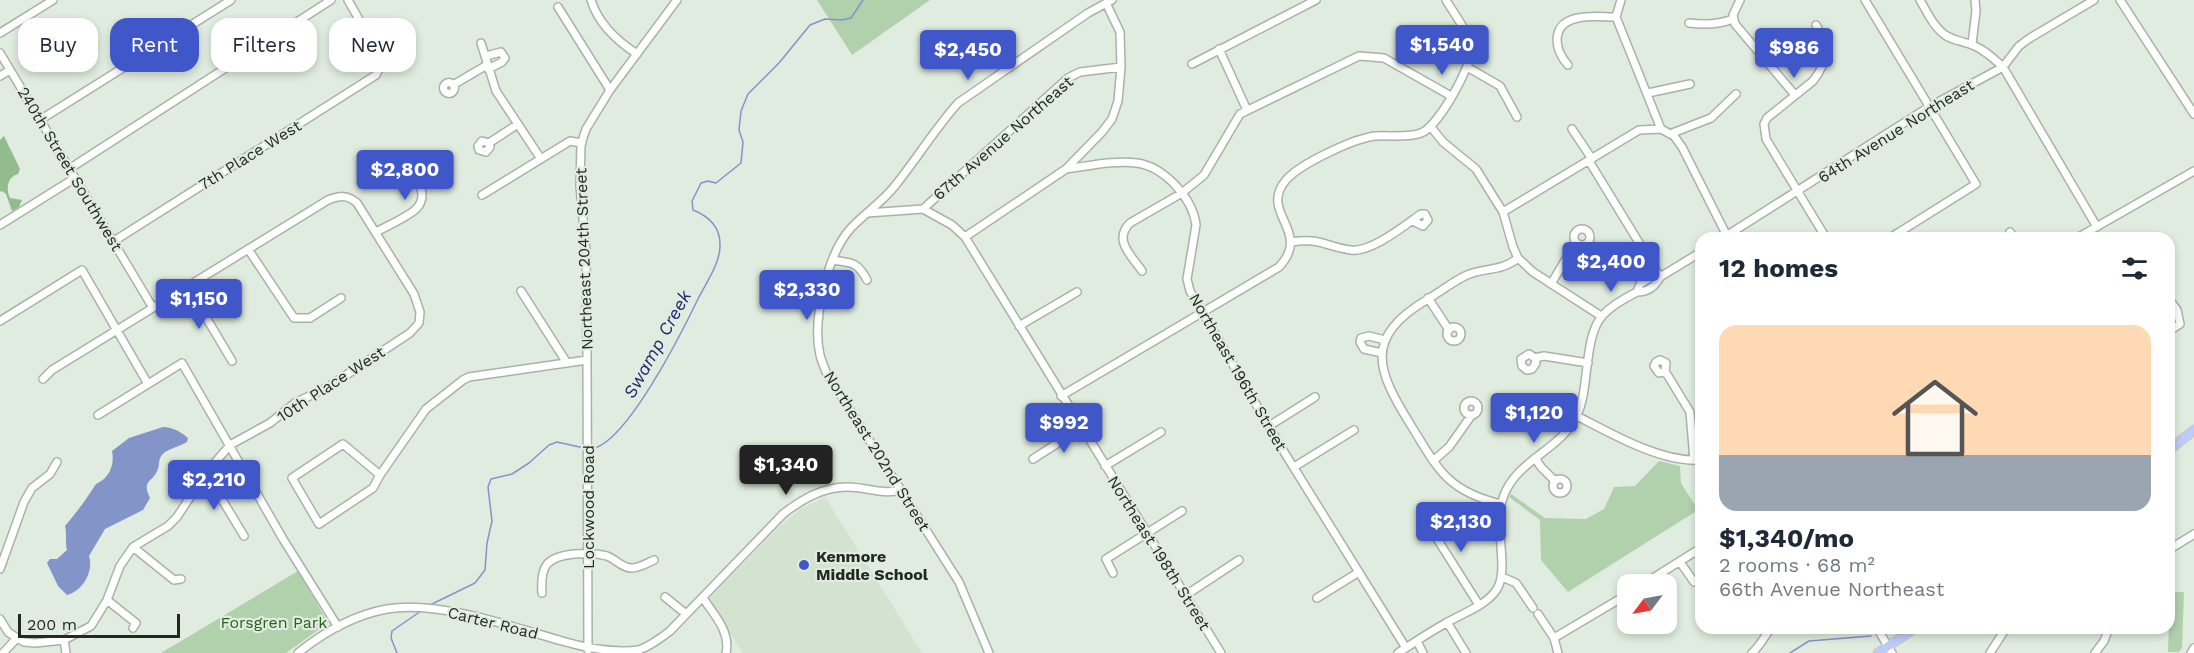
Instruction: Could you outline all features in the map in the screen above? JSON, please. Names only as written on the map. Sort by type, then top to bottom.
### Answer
[{"type":"main road","points":[[2175,445],[2194,430]]},
{"type":"main road","points":[[1878,653],[1890,650],[1908,634]]},
{"type":"street","points":[[0,33],[53,0]]},
{"type":"street","points":[[40,120],[231,0]]},
{"type":"street","points":[[69,169],[331,0]]},
{"type":"street","name":"7th Place West","points":[[114,241],[376,75],[381,65],[377,51],[348,0]]},
{"type":"street","points":[[591,0],[607,29],[637,54]]},
{"type":"street","name":"Northeast 204th Street","points":[[587,360],[586,251],[580,186],[582,143],[586,129],[610,90],[677,0]]},
{"type":"street","points":[[1192,64],[1316,0]]},
{"type":"street","points":[[1061,396],[1278,267],[1288,255],[1292,242],[1277,202],[1282,186],[1293,174],[1334,150],[1361,139],[1375,136],[1415,135],[1431,127],[1439,118],[1467,67],[1471,55],[1470,46],[1446,0]]},
{"type":"street","points":[[1621,0],[1616,17],[1661,129]]},
{"type":"street","points":[[1689,23],[1702,25],[1724,23],[1732,19],[1740,0]]},
{"type":"street","points":[[1865,0],[1976,184],[1900,232]]},
{"type":"street","points":[[1920,0],[1932,22],[1944,34],[1956,41],[1972,44],[1988,53],[2003,67],[2097,227]]},
{"type":"street","points":[[1972,44],[1977,11],[1975,0]]},
{"type":"street","name":"64th Avenue Northeast","points":[[1733,232],[1929,107],[2003,67],[2019,46],[2094,0]]},
{"type":"street","points":[[2120,0],[2194,114]]},
{"type":"street","points":[[965,237],[1066,169],[1112,119],[1118,101],[1120,66],[1119,32],[1109,1]]},
{"type":"street","name":"Northeast 202nd Street","points":[[989,653],[959,582],[833,384],[820,355],[818,327],[824,293],[832,260],[839,244],[850,229],[894,187],[942,121],[958,103],[1109,1]]},
{"type":"street","points":[[558,7],[610,90]]},
{"type":"street","points":[[1568,65],[1559,55],[1556,46],[1561,28],[1568,21],[1578,18],[1616,17]]},
{"type":"street","points":[[1732,19],[1737,28],[1795,95]]},
{"type":"street","points":[[1816,25],[1826,46],[1823,65],[1813,81],[1767,118],[1764,124],[1766,139],[1822,232]]},
{"type":"street","points":[[481,43],[496,91],[541,159]]},
{"type":"street","points":[[1219,49],[1247,110]]},
{"type":"street","points":[[453,85],[502,62],[505,57],[501,52],[486,56]]},
{"type":"street","name":"240th Street Southwest","points":[[0,53],[153,308]]},
{"type":"street","points":[[1142,271],[1122,241],[1121,234],[1130,223],[1182,193],[1204,175],[1234,123],[1240,114],[1247,110],[1359,56],[1384,58],[1451,96]]},
{"type":"street","name":"67th Avenue Northeast","points":[[923,209],[1068,78],[1080,72],[1120,66]]},
{"type":"street","points":[[1467,67],[1500,86],[1517,117]]},
{"type":"street","points":[[0,76],[10,70]]},
{"type":"street","points":[[1648,93],[1690,84]]},
{"type":"street","points":[[1671,134],[1711,118],[1736,94]]},
{"type":"street","points":[[489,143],[518,124]]},
{"type":"street","points":[[1431,127],[1448,147],[1476,169],[1503,212],[1518,258],[1533,272],[1601,316]]},
{"type":"street","points":[[1572,129],[1660,277]]},
{"type":"street","points":[[1503,212],[1639,130],[1661,129],[1671,134],[1682,147],[1723,232]]},
{"type":"street","points":[[482,195],[570,141],[582,143]]},
{"type":"street","points":[[43,379],[52,370],[328,200],[339,196],[351,198],[357,202],[376,232],[418,207],[421,186],[411,167],[399,160]]},
{"type":"street","name":"Northeast 196th Street","points":[[1066,169],[1129,162],[1140,163],[1172,182],[1182,193],[1197,225],[1187,279],[1190,291],[1269,426],[1406,648]]},
{"type":"street","points":[[2088,232],[2194,171]]},
{"type":"street","points":[[0,225],[75,178]]},
{"type":"street","points":[[867,213],[923,209]]},
{"type":"street","name":"Northeast 198th Street","points":[[923,209],[952,225],[965,237],[1221,653]]},
{"type":"street","points":[[1292,242],[1315,240],[1349,250],[1360,250],[1413,221]]},
{"type":"street","name":"10th Place West","points":[[230,445],[270,423],[295,403],[328,387],[410,333],[419,323],[420,312],[414,294],[376,232]]},
{"type":"street","points":[[1551,284],[1576,242]]},
{"type":"street","points":[[248,249],[294,318],[310,318],[341,298]]},
{"type":"street","points":[[1398,653],[1479,605],[1494,593],[1502,577],[1498,528],[1501,504],[1520,469],[1563,436],[1577,416],[1595,330],[1601,316],[1637,292],[1640,284],[1652,277],[1660,277],[1695,256]]},
{"type":"street","points":[[1501,504],[1474,496],[1455,486],[1443,474],[1390,392],[1383,373],[1382,353],[1385,340],[1400,318],[1428,298],[1469,274],[1504,267],[1518,258]]},
{"type":"street","points":[[832,260],[856,264],[861,268],[867,280]]},
{"type":"street","points":[[0,321],[82,270],[148,384]]},
{"type":"street","points":[[188,287],[232,361]]},
{"type":"street","points":[[521,291],[567,363]]},
{"type":"street","points":[[1019,326],[1077,292]]},
{"type":"street","points":[[1428,298],[1449,330]]},
{"type":"street","points":[[2175,307],[2180,324],[2175,327]]},
{"type":"street","points":[[1382,353],[1364,349],[1360,342],[1363,337],[1369,336],[1385,340]]},
{"type":"street","points":[[1535,358],[1544,356],[1588,363]]},
{"type":"street","points":[[380,476],[343,444],[292,478],[319,524],[373,488],[409,431],[426,409],[455,385],[469,377],[587,360]]},
{"type":"street","name":"Lockwood Road","points":[[587,360],[588,651]]},
{"type":"street","points":[[98,415],[182,363],[283,539],[338,627]]},
{"type":"street","points":[[1665,371],[1690,412],[1695,446]]},
{"type":"street","points":[[1269,426],[1315,397]]},
{"type":"street","points":[[1433,461],[1447,450],[1471,416]]},
{"type":"street","points":[[1577,416],[1661,455],[1676,459],[1695,460]]},
{"type":"street","points":[[1033,459],[1081,428]]},
{"type":"street","points":[[1294,467],[1354,430]]},
{"type":"street","points":[[1105,466],[1161,432]]},
{"type":"street","points":[[0,619],[8,632],[24,642],[35,643],[63,640],[91,626],[107,600],[120,566],[133,547],[168,526],[177,517],[206,473],[230,445]]},
{"type":"street","points":[[1535,458],[1555,481]]},
{"type":"street","points":[[0,569],[24,502],[32,488],[50,474],[57,462]]},
{"type":"street","points":[[206,473],[244,536]]},
{"type":"street","name":"Carter Road","points":[[298,653],[338,627],[367,614],[389,609],[411,608],[442,610],[494,622],[588,651],[639,650],[660,639],[703,598],[783,514],[812,495],[828,489],[847,487],[881,493],[902,490]]},
{"type":"street","points":[[1113,573],[1106,559],[1182,511]]},
{"type":"street","points":[[1422,515],[1479,605]]},
{"type":"street","points":[[2175,546],[2194,534]]},
{"type":"street","points":[[133,547],[174,580],[181,579]]},
{"type":"street","points":[[1660,574],[1695,552]]},
{"type":"street","points":[[542,593],[541,577],[544,569],[552,559],[558,556],[588,553],[609,556],[630,568],[654,560]]},
{"type":"street","points":[[1186,595],[1239,560]]},
{"type":"street","points":[[1680,562],[1694,582]]},
{"type":"street","points":[[1317,598],[1359,572]]},
{"type":"street","points":[[1502,577],[1516,583],[1554,638],[1558,653]]},
{"type":"street","points":[[665,597],[686,614]]},
{"type":"street","points":[[703,598],[726,634],[728,642],[726,653]]},
{"type":"street","points":[[107,600],[136,623],[133,628]]},
{"type":"street","points":[[1554,638],[1617,601]]},
{"type":"street","points":[[1447,622],[1466,653]]},
{"type":"street","points":[[1752,653],[1761,646],[1766,634]]},
{"type":"street","points":[[1881,634],[1890,650]]},
{"type":"street","points":[[1990,653],[2002,634]]},
{"type":"street","points":[[2095,653],[2107,634]]},
{"type":"street","points":[[3,653],[17,638]]},
{"type":"street","points":[[63,640],[66,653]]},
{"type":"street","points":[[1417,641],[1423,653]]},
{"type":"street","points":[[2191,653],[2194,648]]},
{"type":"shaded area","name":"Kenmore Middle School","points":[[825,497],[922,653],[743,653],[708,599],[800,509]]},
{"type":"green space","points":[[817,0],[930,0],[852,55]]},
{"type":"green space","points":[[4,136],[20,169],[8,184],[10,198],[22,200],[19,207],[12,211],[6,194],[0,192],[0,140]]},
{"type":"green space","points":[[1659,461],[1680,466],[1681,483],[1695,505],[1695,512],[1568,592],[1541,560],[1540,520],[1509,497],[1511,494],[1545,518],[1586,519],[1604,509],[1614,487],[1635,486]]},
{"type":"green space","name":"Forsgren Park","points":[[298,571],[328,623],[286,653],[161,653]]},
{"type":"green space","points":[[2175,592],[2184,592],[2182,648],[2179,652],[2168,652],[2169,634],[2175,634]]},
{"type":"water","points":[[163,427],[180,432],[188,438],[187,442],[161,456],[156,473],[147,484],[150,498],[143,510],[105,529],[89,556],[90,568],[86,580],[73,593],[67,595],[58,586],[47,563],[50,559],[57,559],[67,550],[65,526],[95,485],[109,472],[113,458],[112,451],[129,438]]},
{"type":"waterway","name":"Swamp Creek","points":[[589,449],[603,444],[619,430],[635,410],[680,336],[716,265],[720,251],[718,232],[704,215],[693,210],[692,201],[701,183],[708,181],[716,183],[741,163],[743,142],[739,130],[741,111],[748,94],[779,63],[810,25],[825,19],[851,18],[863,0]]},
{"type":"waterway","name":"Swamp Creek","points":[[430,605],[475,583],[485,570],[487,543],[492,521],[488,487],[491,479],[512,474],[529,463],[549,445],[557,442],[584,448]]},
{"type":"waterway","name":"Swamp Creek","points":[[397,653],[391,638],[392,631],[421,611]]},
{"type":"waterway","points":[[1790,653],[1809,641],[1871,636]]},
{"type":"place","name":"Kenmore Middle School","points":[[804,565]]}]
